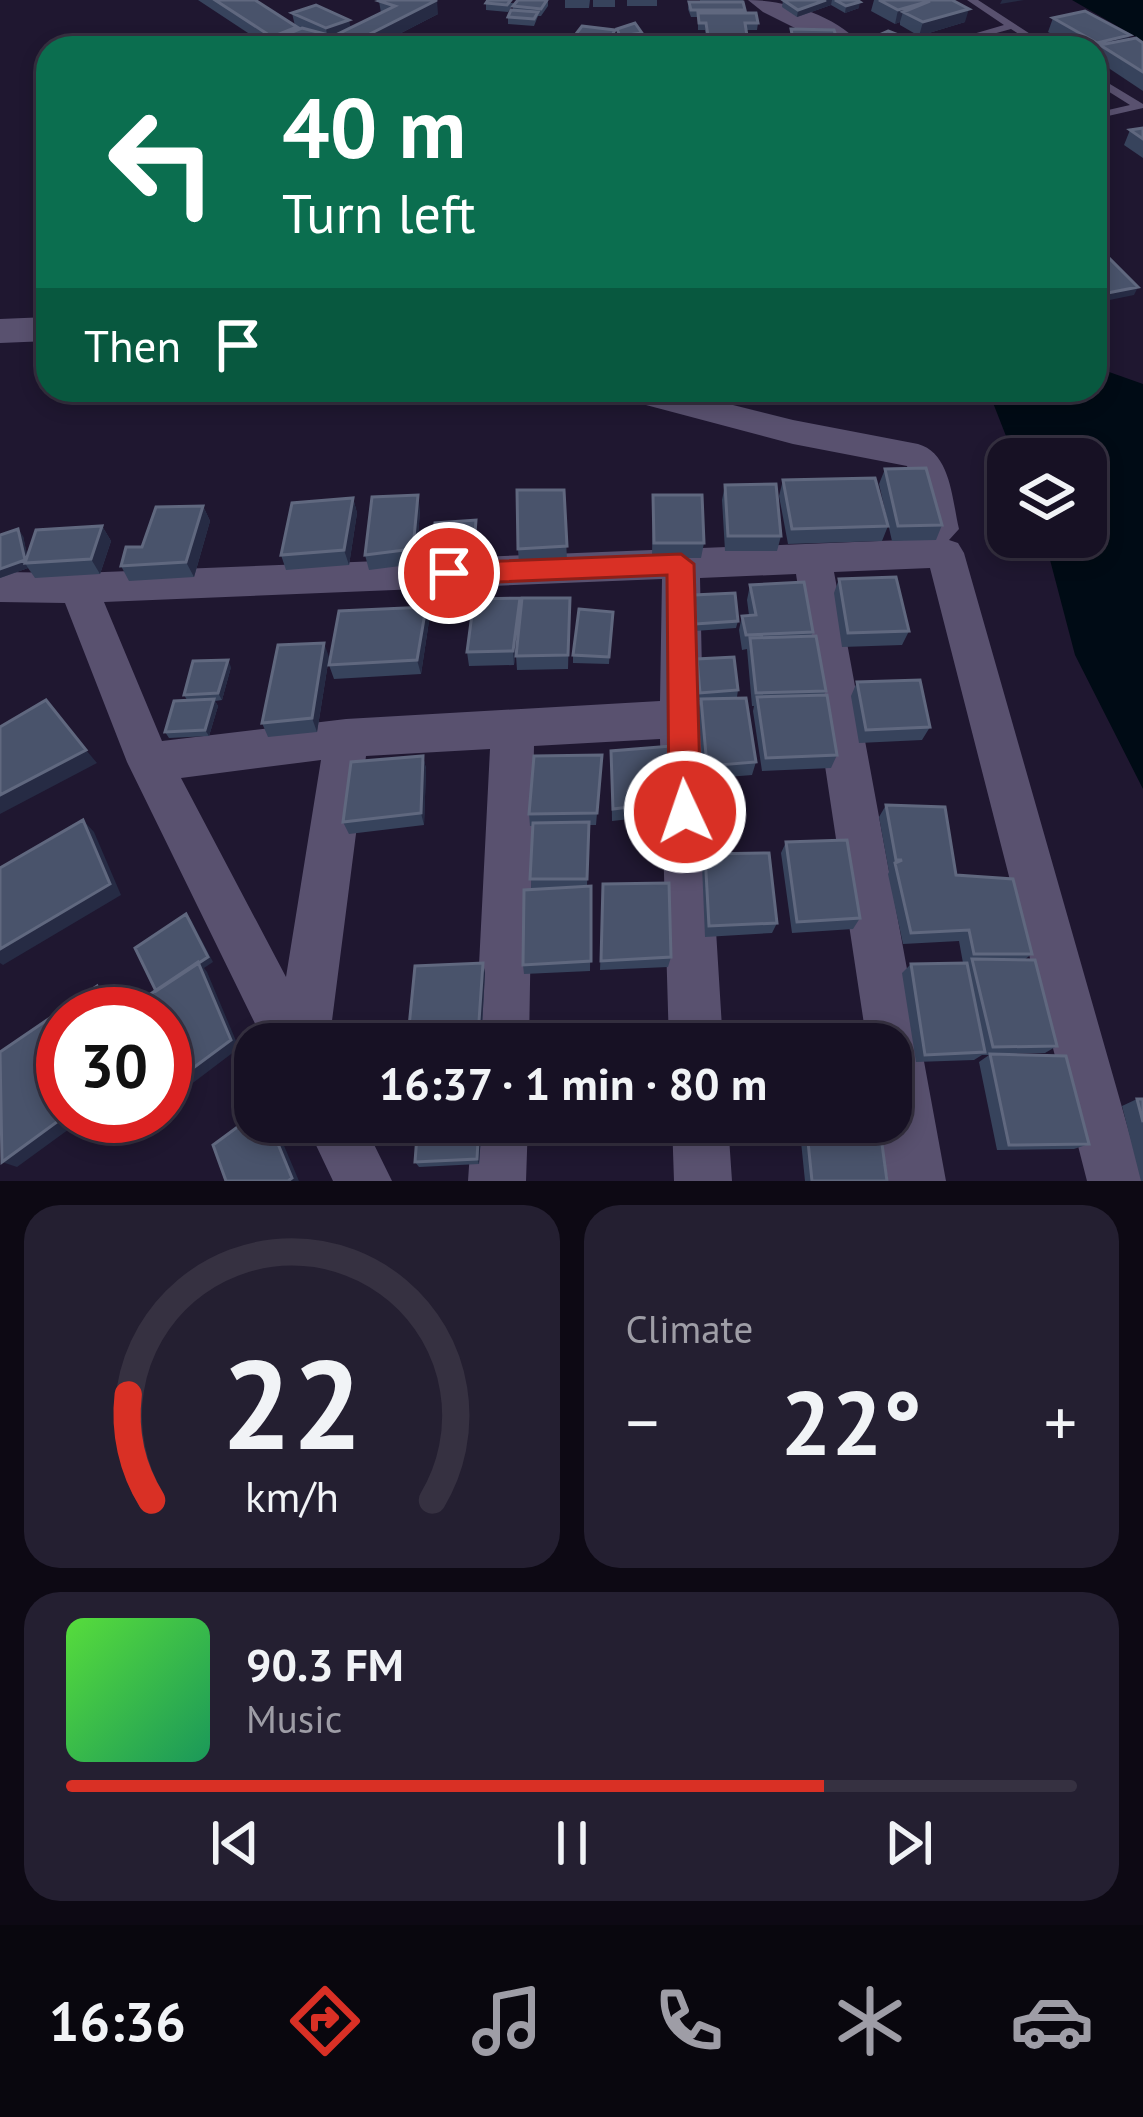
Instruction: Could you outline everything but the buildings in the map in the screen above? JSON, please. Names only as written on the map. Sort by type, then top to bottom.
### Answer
[{"type":"street","points":[[761,0],[786,17],[840,36]]},
{"type":"street","points":[[0,331],[36,330]]},
{"type":"street","points":[[677,402],[793,432],[918,456],[926,466],[1116,1181]]},
{"type":"street","points":[[0,586],[79,588],[946,553]]},
{"type":"street","points":[[813,560],[917,1181]]},
{"type":"street","points":[[681,564],[681,719],[695,1023]]},
{"type":"street","points":[[79,588],[148,762],[287,1023]]},
{"type":"street","points":[[148,762],[346,738],[681,719]]},
{"type":"street","points":[[503,1023],[513,728]]},
{"type":"street","points":[[301,1023],[346,738]]},
{"type":"street","points":[[344,1143],[363,1181]]},
{"type":"street","points":[[497,1181],[499,1143]]},
{"type":"street","points":[[701,1143],[703,1181]]},
{"type":"lane","points":[[973,0],[1028,36]]},
{"type":"lane","points":[[971,36],[1012,26]]},
{"type":"lane","points":[[1107,86],[1139,106],[1107,113]]},
{"type":"shaded area","points":[[1072,0],[1143,0],[1143,41]]},
{"type":"shaded area","points":[[1107,371],[1143,384],[1143,789],[1075,655],[1050,558],[1107,558],[1107,438],[1007,438],[993,402],[1107,402]]},
{"type":"route","points":[[449,573],[681,564],[685,812]]}]
